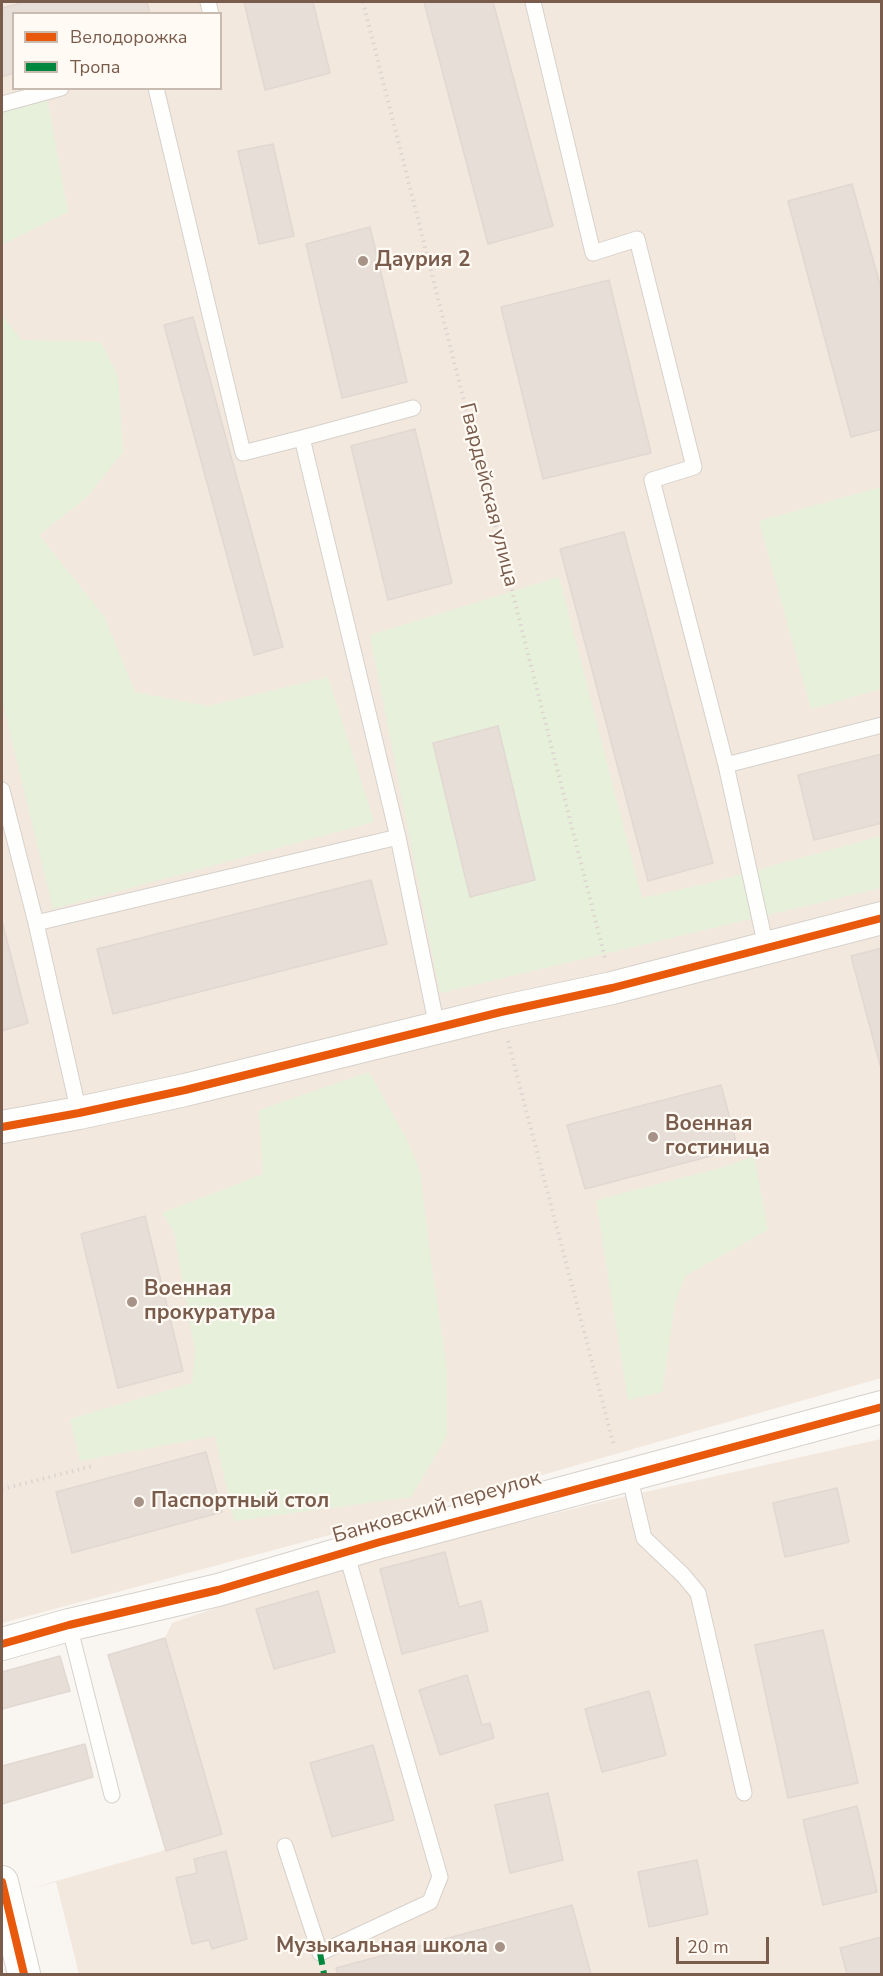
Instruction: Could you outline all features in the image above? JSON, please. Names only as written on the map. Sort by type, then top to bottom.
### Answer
[{"type":"street","points":[[2,1127],[185,1090],[437,1027],[612,988],[882,918]]},
{"type":"street","name":"Банковский переулок","points":[[2,1644],[218,1590],[346,1552],[882,1407]]},
{"type":"street","points":[[2,1882],[24,1974]]},
{"type":"lane","points":[[533,2],[593,253],[637,239],[694,467],[652,480],[726,765],[766,947]]},
{"type":"lane","points":[[2,104],[54,90]]},
{"type":"lane","points":[[156,90],[243,453],[413,408]]},
{"type":"lane","points":[[302,438],[398,837],[437,1027]]},
{"type":"lane","points":[[726,765],[882,725]]},
{"type":"lane","points":[[2,790],[36,923],[79,1113]]},
{"type":"lane","points":[[36,923],[398,837]]},
{"type":"lane","points":[[626,1476],[644,1538],[683,1575],[698,1593],[744,1793]]},
{"type":"lane","points":[[285,1846],[320,1953],[430,1902],[440,1877],[346,1552]]},
{"type":"lane","points":[[69,1626],[112,1795]]},
{"type":"path","points":[[501,1012],[626,1476]]},
{"type":"path","points":[[2,1489],[93,1466]]},
{"type":"shaded area","points":[[2,2],[881,2],[881,1378],[378,1522],[2,1623]]},
{"type":"shaded area","points":[[881,1439],[881,1974],[79,1974],[56,1882],[28,1889],[222,1834],[165,1638],[172,1623],[326,1570],[601,1502]]},
{"type":"green space","points":[[46,93],[68,212],[2,245],[2,107]]},
{"type":"green space","points":[[2,315],[21,340],[101,342],[118,377],[123,452],[87,497],[39,535],[104,616],[135,692],[208,706],[328,677],[374,822],[53,909],[2,700]]},
{"type":"green space","points":[[881,487],[881,689],[811,709],[759,521]]},
{"type":"green space","points":[[559,577],[642,898],[705,884],[881,836],[881,888],[440,993],[370,635]]},
{"type":"green space","points":[[369,1072],[406,1138],[420,1171],[447,1369],[447,1436],[411,1497],[234,1521],[215,1436],[80,1461],[70,1419],[192,1383],[195,1352],[174,1232],[162,1213],[263,1174],[259,1110]]},
{"type":"green space","points":[[754,1156],[768,1230],[685,1276],[675,1304],[662,1392],[628,1400],[596,1200],[724,1167]]},
{"type":"building","points":[[25,2],[147,2],[150,12],[12,12],[12,74],[2,77],[2,8]]},
{"type":"building","points":[[244,2],[313,2],[330,73],[265,90]]},
{"type":"building","points":[[424,2],[493,2],[553,226],[488,244]]},
{"type":"building","points":[[273,144],[294,236],[259,244],[238,151]]},
{"type":"building","points":[[852,184],[882,292],[882,429],[851,437],[788,201]]},
{"type":"building","points":[[370,227],[407,382],[342,398],[306,244]]},
{"type":"building","points":[[609,280],[651,453],[543,479],[501,307]]},
{"type":"building","points":[[193,317],[283,647],[254,655],[164,325]]},
{"type":"building","points":[[415,429],[452,583],[388,600],[351,446]]},
{"type":"building","points":[[624,532],[713,863],[648,881],[560,549]]},
{"type":"building","points":[[498,726],[535,880],[470,897],[433,743]]},
{"type":"building","points":[[882,754],[882,823],[814,840],[798,775]]},
{"type":"building","points":[[371,880],[387,944],[113,1014],[97,949]]},
{"type":"building","points":[[2,921],[28,1023],[2,1031]]},
{"type":"building","points":[[882,948],[882,1072],[851,956]]},
{"type":"building","name":"Военная гостиница","points":[[721,1085],[738,1149],[585,1189],[567,1125]]},
{"type":"building","name":"Военная прокуратура","points":[[145,1216],[183,1371],[118,1388],[81,1234]]},
{"type":"building","name":"Паспортный стол","points":[[206,1452],[222,1512],[72,1553],[56,1492]]},
{"type":"building","points":[[837,1488],[849,1542],[785,1557],[773,1503]]},
{"type":"building","points":[[445,1552],[459,1607],[481,1601],[488,1631],[402,1654],[380,1569]]},
{"type":"building","points":[[318,1591],[335,1652],[274,1669],[256,1609]]},
{"type":"building","points":[[823,1630],[858,1783],[788,1798],[755,1645]]},
{"type":"building","points":[[165,1638],[222,1834],[166,1851],[108,1655]]},
{"type":"building","points":[[60,1656],[70,1691],[2,1709],[2,1672]]},
{"type":"building","points":[[467,1675],[482,1725],[490,1723],[494,1738],[440,1755],[419,1690]]},
{"type":"building","points":[[649,1691],[666,1755],[602,1772],[585,1709]]},
{"type":"building","points":[[85,1744],[93,1777],[2,1804],[2,1766]]},
{"type":"building","points":[[373,1745],[394,1820],[332,1837],[310,1763]]},
{"type":"building","points":[[548,1793],[563,1860],[510,1873],[495,1805]]},
{"type":"building","points":[[857,1806],[877,1892],[823,1905],[803,1820]]},
{"type":"building","points":[[226,1851],[247,1939],[212,1949],[209,1940],[192,1944],[176,1878],[197,1873],[194,1859]]},
{"type":"building","points":[[697,1860],[708,1914],[649,1927],[638,1872]]},
{"type":"building","name":"Музыкальная школа","points":[[572,1905],[591,1974],[338,1974],[336,1968]]},
{"type":"building","points":[[882,1937],[882,1974],[847,1974],[840,1948]]},
{"type":"marked path","points":[[320,1953],[324,1974]]},
{"type":"cycle path","points":[[2,1127],[185,1090],[501,1012],[612,988],[882,918]]},
{"type":"cycle path","points":[[2,1644],[69,1625],[218,1590],[380,1542],[882,1407]]},
{"type":"cycle path","points":[[2,1882],[24,1974]]},
{"type":"place","name":"Даурия 2","points":[[363,261]]},
{"type":"place","name":"Военная гостиница","points":[[653,1137]]},
{"type":"place","name":"Военная прокуратура","points":[[132,1302]]},
{"type":"place","name":"Паспортный стол","points":[[139,1502]]},
{"type":"place","name":"Музыкальная школа","points":[[500,1947]]}]
